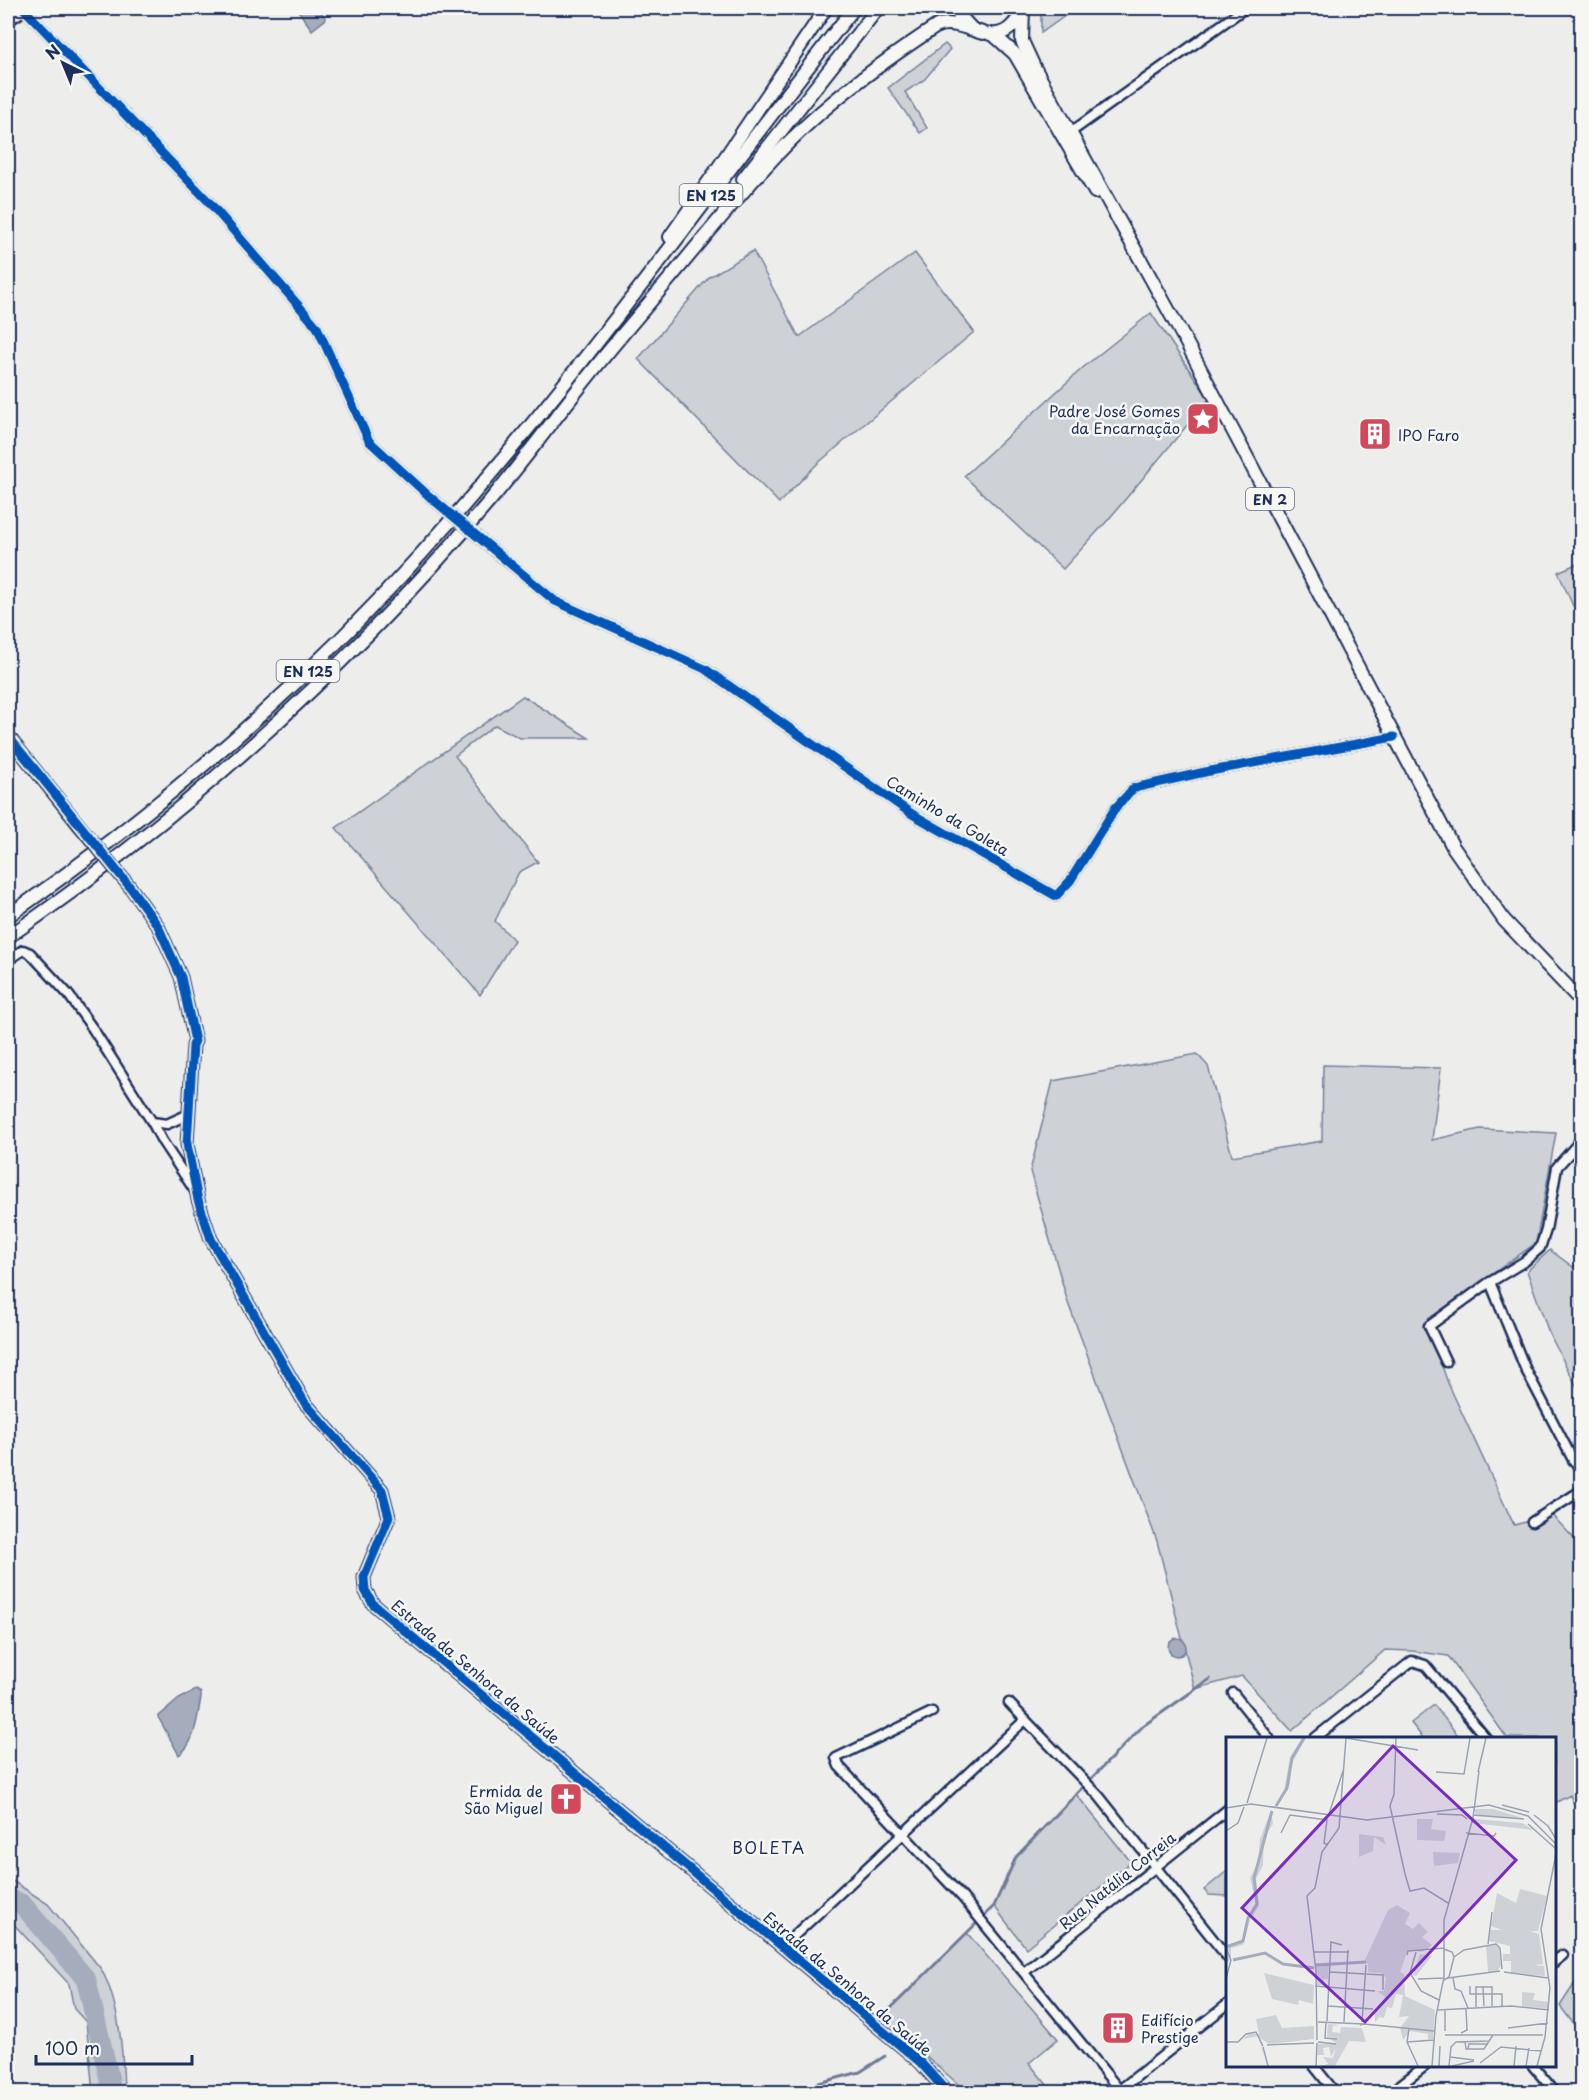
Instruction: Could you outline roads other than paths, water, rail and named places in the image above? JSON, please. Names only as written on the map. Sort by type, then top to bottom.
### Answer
[{"type":"main road","points":[[566,380],[714,174],[826,8]]},
{"type":"main road","name":"EN 125","points":[[8,916],[104,846],[217,754],[295,684],[420,555],[566,380],[693,220],[854,8]]},
{"type":"main road","name":"EN 125","points":[[8,937],[195,795],[361,642],[493,496],[642,311],[878,8]]},
{"type":"main road","name":"EN 2","points":[[957,8],[959,15],[973,30],[989,34],[1015,54],[1100,200],[1155,285]]},
{"type":"main road","name":"EN 2","points":[[989,34],[1008,30],[1023,10]]},
{"type":"main road","name":"EN 2","points":[[1023,10],[1022,41],[1034,66],[1210,387],[1453,847],[1504,920],[1581,1002]]},
{"type":"main road","points":[[642,311],[757,174],[848,89],[943,23],[989,34]]},
{"type":"street","points":[[8,21],[26,8]]},
{"type":"street","name":"Caminho da Goleta","points":[[26,8],[207,201],[317,327],[369,441],[430,497],[555,601],[705,669],[912,814],[1056,896],[1070,881],[1116,807],[1134,788],[1205,772],[1394,737]]},
{"type":"street","points":[[1071,132],[1245,8]]},
{"type":"street","name":"Estrada da Senhora da Saúde","points":[[8,736],[130,887],[158,926],[181,977],[195,1041],[187,1144],[196,1192],[211,1239],[305,1403],[382,1490],[389,1517],[364,1577],[366,1590],[373,1604],[920,2062],[947,2092]]},
{"type":"street","points":[[8,960],[23,950],[30,952],[68,994],[93,1029],[196,1192]]},
{"type":"street","points":[[153,1122],[167,1125],[189,1114]]},
{"type":"street","points":[[1446,1362],[1430,1326],[1540,1248],[1546,1230],[1557,1167],[1581,1139]]},
{"type":"street","points":[[1490,1282],[1525,1368],[1573,1460],[1581,1469]]},
{"type":"street","points":[[1532,1522],[1581,1490]]},
{"type":"street","points":[[1316,1737],[1412,1661],[1425,1665],[1485,1737]]},
{"type":"street","points":[[1233,1693],[1268,1737]]},
{"type":"street","points":[[1009,1703],[1096,1793],[1226,1957]]},
{"type":"street","points":[[932,1713],[836,1758],[839,1766],[976,1914],[1119,2092],[1226,2005]]},
{"type":"street","points":[[782,1947],[1025,1720]]},
{"type":"street","name":"Rua Natália Correia","points":[[1024,1972],[1226,1810]]},
{"type":"street","points":[[1556,1960],[1563,1955]]},
{"type":"street","points":[[1315,2067],[1335,2092]]},
{"type":"street","points":[[1391,2092],[1424,2067]]},
{"type":"street","points":[[1534,2067],[1555,2092]]},
{"type":"water","points":[[318,8],[326,19],[312,30],[297,9]]},
{"type":"water","points":[[1177,1638],[1183,1641],[1186,1647],[1183,1653],[1177,1656],[1171,1653],[1168,1647],[1171,1641]]},
{"type":"water","points":[[196,1690],[201,1693],[201,1698],[195,1729],[189,1744],[179,1755],[158,1717],[179,1699]]},
{"type":"waterway","points":[[882,2017],[994,1906],[1016,1857],[1076,1794],[1143,1726],[1210,1679]]},
{"type":"waterway","points":[[8,1898],[22,1904],[86,1979],[111,2092]]},
{"type":"waterway","points":[[799,2092],[815,2084],[860,2072],[885,2056]]},
{"type":"place","name":"Padre José Gomes da Encarnação","points":[[1203,419]]},
{"type":"place","name":"IPO Faro","points":[[1375,434]]},
{"type":"place","name":"Ermida de São Miguel","points":[[566,1799]]},
{"type":"place","name":"Edifício Prestige","points":[[1118,2028]]},
{"type":"district","name":"BOLETA","points":[[769,1847]]}]
